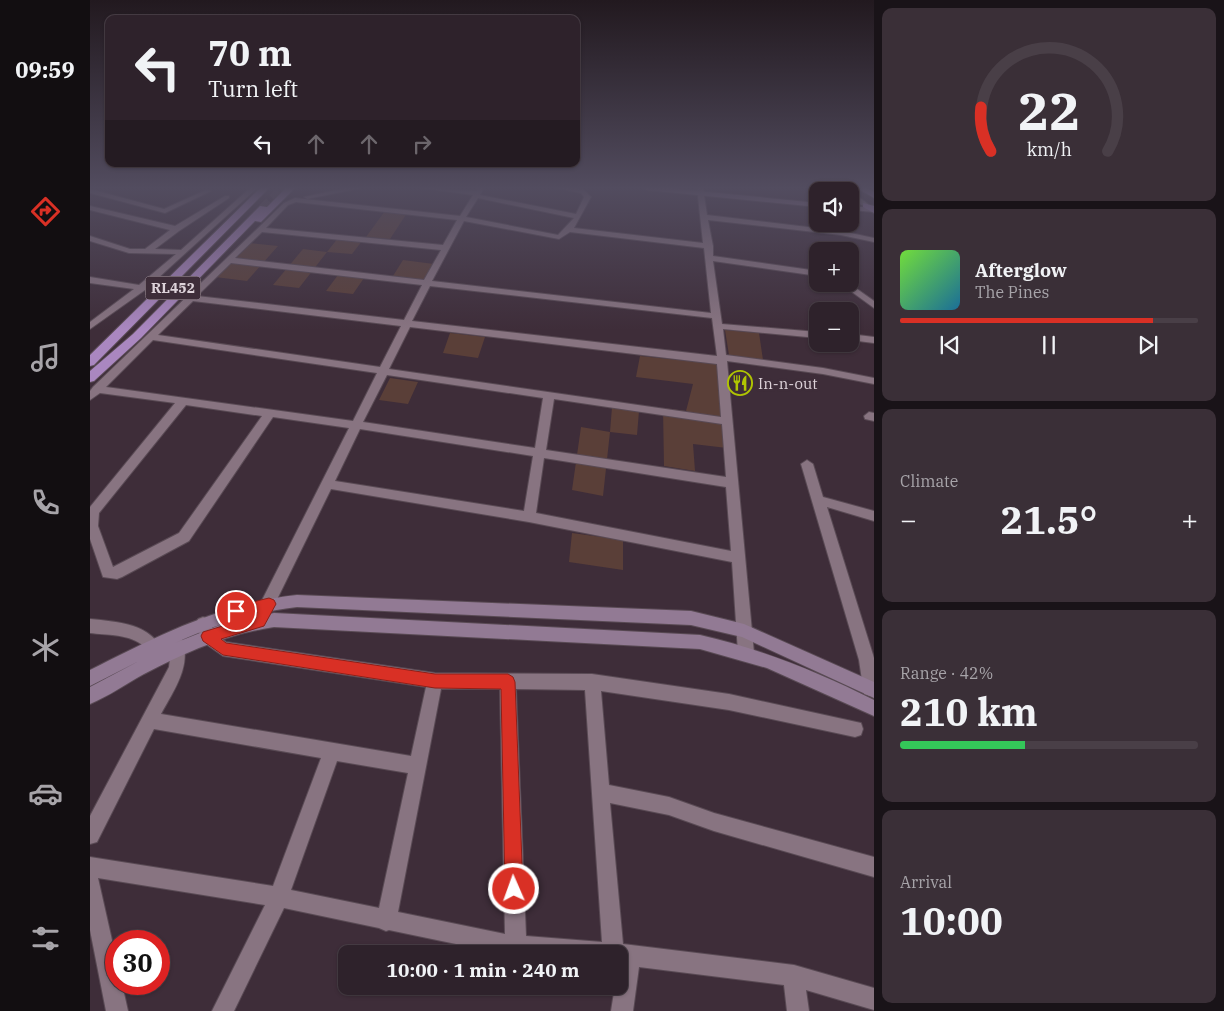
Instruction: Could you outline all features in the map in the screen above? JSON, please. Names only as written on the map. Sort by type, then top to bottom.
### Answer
[{"type":"highway","points":[[90,364],[217,235]]},
{"type":"highway","name":"RL452","points":[[90,364],[140,321],[229,235]]},
{"type":"highway","name":"RL452","points":[[90,378],[138,336],[232,235]]},
{"type":"highway","points":[[189,283],[210,269],[244,235]]},
{"type":"highway","points":[[182,269],[186,255],[184,252]]},
{"type":"highway","points":[[154,278],[162,281],[166,286]]},
{"type":"street","points":[[146,252],[168,235]]},
{"type":"street","points":[[92,322],[142,288],[202,235]]},
{"type":"street","points":[[94,393],[253,235]]},
{"type":"street","points":[[320,235],[447,248]]},
{"type":"street","points":[[259,621],[357,426],[382,371],[453,235]]},
{"type":"street","points":[[550,235],[559,237],[565,235]]},
{"type":"street","points":[[614,235],[709,246]]},
{"type":"street","points":[[707,235],[722,359],[746,653]]},
{"type":"street","points":[[855,235],[874,240]]},
{"type":"street","points":[[90,238],[122,250],[184,252]]},
{"type":"street","points":[[710,258],[809,273]]},
{"type":"street","points":[[229,260],[427,283],[809,334]]},
{"type":"street","points":[[90,280],[142,288]]},
{"type":"street","points":[[856,292],[874,305]]},
{"type":"street","points":[[191,298],[823,371],[874,381]]},
{"type":"street","points":[[151,337],[726,421]]},
{"type":"street","points":[[859,339],[874,340]]},
{"type":"street","points":[[94,393],[270,413],[732,483]]},
{"type":"street","points":[[529,517],[549,395]]},
{"type":"street","points":[[182,402],[93,512],[92,526],[108,573],[117,573],[184,537],[270,413]]},
{"type":"street","points":[[807,464],[867,660],[872,689]]},
{"type":"street","points":[[328,484],[529,517],[739,558]]},
{"type":"street","points":[[818,500],[874,516]]},
{"type":"street","points":[[90,678],[157,653],[206,630],[236,611],[269,604],[297,601],[673,617],[708,621],[744,631],[872,689]]},
{"type":"street","points":[[206,630],[274,620],[678,639],[723,646],[746,653],[874,708]]},
{"type":"street","points":[[90,626],[131,632],[148,640],[157,653]]},
{"type":"street","points":[[206,630],[223,649],[435,681],[592,682],[729,702],[855,730]]},
{"type":"street","points":[[90,835],[176,668],[177,643]]},
{"type":"street","points":[[90,696],[157,653]]},
{"type":"street","points":[[386,920],[435,681]]},
{"type":"street","points":[[508,682],[516,945]]},
{"type":"street","points":[[592,682],[600,792],[621,945]]},
{"type":"street","points":[[149,720],[418,766]]},
{"type":"street","points":[[223,1011],[279,896],[332,751]]},
{"type":"street","points":[[600,792],[669,806],[714,822],[874,867]]},
{"type":"street","points":[[90,867],[279,896],[511,945]]},
{"type":"street","points":[[90,882],[117,1011]]},
{"type":"street","points":[[628,955],[794,976],[874,999]]},
{"type":"street","points":[[794,976],[798,1011]]},
{"type":"street","points":[[622,995],[622,1011]]},
{"type":"shaded area","points":[[367,235],[392,235],[390,239],[366,237]]},
{"type":"shaded area","points":[[338,238],[362,241],[352,254],[327,252]]},
{"type":"shaded area","points":[[249,243],[278,246],[247,281],[215,277]]},
{"type":"shaded area","points":[[303,249],[327,252],[299,288],[273,285]]},
{"type":"shaded area","points":[[403,260],[434,264],[425,280],[393,276]]},
{"type":"shaded area","points":[[338,275],[364,278],[353,294],[326,291]]},
{"type":"shaded area","points":[[725,330],[759,333],[763,360],[729,355]]},
{"type":"shaded area","points":[[450,333],[485,337],[478,358],[443,353]]},
{"type":"shaded area","points":[[640,356],[717,364],[727,448],[693,444],[695,471],[664,466],[663,408],[686,411],[693,384],[636,377]]},
{"type":"shaded area","points":[[390,378],[418,382],[408,404],[379,400]]},
{"type":"shaded area","points":[[612,407],[639,411],[637,435],[610,432]]},
{"type":"shaded area","points":[[581,427],[610,432],[603,496],[572,490]]},
{"type":"shaded area","points":[[572,533],[623,540],[623,570],[569,562]]},
{"type":"place","name":"In-n-out","points":[[740,383]]},
{"type":"route","points":[[236,611],[269,604],[259,621],[208,636],[223,649],[435,681],[508,682],[514,889]]}]
